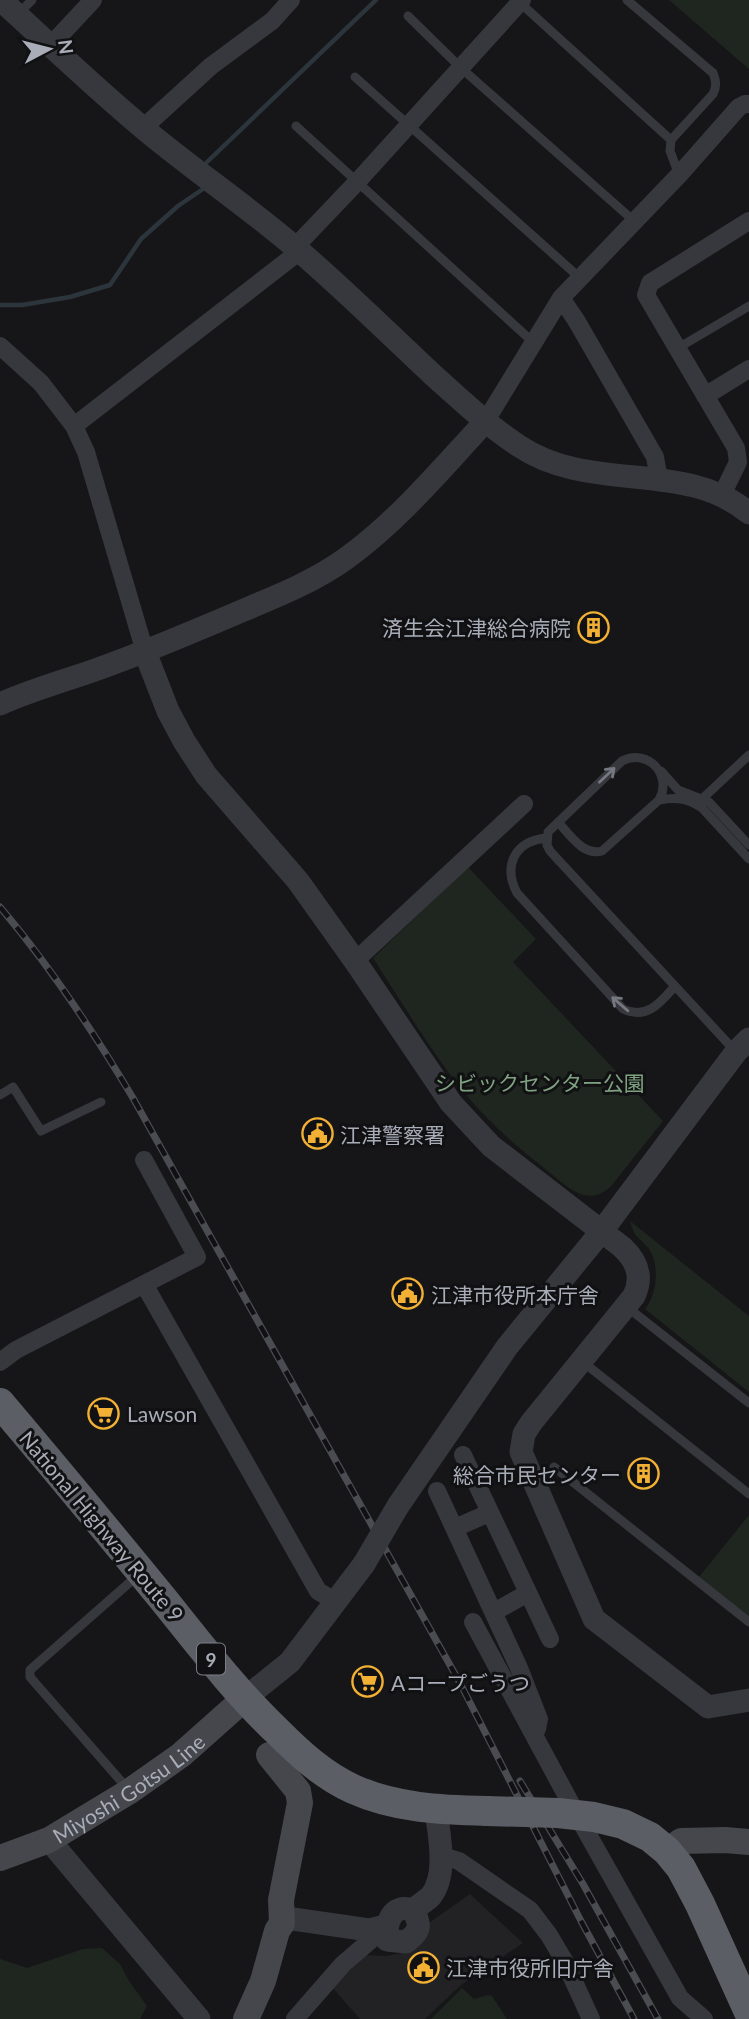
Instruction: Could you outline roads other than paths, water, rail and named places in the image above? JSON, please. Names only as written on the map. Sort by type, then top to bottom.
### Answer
[{"type":"highway","name":"National Highway Route 9","points":[[0,1403],[244,1699],[304,1759],[353,1789],[391,1803],[436,1810],[568,1814],[609,1819],[650,1837],[667,1851],[681,1868],[749,2012]]},
{"type":"main road","name":"Miyoshi Gotsu Line","points":[[0,1858],[48,1840],[130,1791],[181,1755],[244,1699]]},
{"type":"main road","points":[[246,2019],[263,1981],[277,1931],[282,1923],[281,1900],[300,1803],[298,1791],[269,1755]]},
{"type":"main road","points":[[667,1851],[681,1841],[749,1842]]},
{"type":"street","points":[[51,46],[93,0]]},
{"type":"street","points":[[143,128],[211,66],[272,21],[290,0]]},
{"type":"street","points":[[74,426],[297,249],[519,1]]},
{"type":"street","points":[[17,5],[51,46],[143,128],[297,249],[485,422],[521,448],[558,465],[592,474],[659,480],[705,488],[722,495],[749,513]]},
{"type":"street","points":[[0,704],[145,652],[271,599],[317,577],[347,558],[389,524],[485,422],[561,298],[740,107],[749,104]]},
{"type":"street","points":[[722,495],[744,461],[646,295],[650,283],[749,221]]},
{"type":"street","points":[[561,298],[655,457],[659,480]]},
{"type":"street","points":[[2,351],[41,383],[74,426],[86,452],[145,652],[168,711],[206,775],[298,881],[451,1104],[491,1146],[627,1252],[636,1265],[639,1278],[637,1289],[531,1423],[524,1434],[521,1452],[594,1619],[708,1707],[749,1700]]},
{"type":"street","points":[[705,396],[749,369]]},
{"type":"street","points":[[355,961],[524,804]]},
{"type":"street","points":[[244,1699],[290,1662],[336,1602],[364,1564],[398,1506],[507,1348],[601,1232],[742,1045]]},
{"type":"street","points":[[0,1362],[16,1350],[197,1257],[144,1160]]},
{"type":"street","points":[[144,1284],[318,1591],[336,1602]]},
{"type":"street","points":[[463,1455],[550,1639]]},
{"type":"street","points":[[437,1491],[519,1668],[539,1719],[536,1736]]},
{"type":"street","points":[[455,1528],[489,1513]]},
{"type":"street","points":[[494,1612],[528,1593]]},
{"type":"street","points":[[473,1622],[536,1736],[568,1814],[680,1998],[704,2019]]},
{"type":"street","points":[[295,2019],[343,1964],[386,1926],[392,1915],[406,1908],[413,1910],[430,1896],[439,1879],[436,1810]]},
{"type":"street","points":[[48,1840],[199,2019]]},
{"type":"street","points":[[440,1855],[459,1861],[530,1910],[565,1962],[591,2019]]},
{"type":"street","points":[[282,1923],[293,1919],[369,1930],[386,1926]]},
{"type":"lane","points":[[627,0],[713,73],[715,79],[713,94],[671,140],[670,151],[678,175]]},
{"type":"lane","points":[[519,1],[671,140]]},
{"type":"lane","points":[[408,16],[461,68],[634,221]]},
{"type":"lane","points":[[355,77],[580,278]]},
{"type":"lane","points":[[296,126],[534,343]]},
{"type":"lane","points":[[678,348],[749,306]]},
{"type":"lane","points":[[702,799],[749,755]]},
{"type":"lane","points":[[742,1045],[675,986],[550,851],[547,838],[548,832],[622,761],[628,758],[643,758],[654,763],[678,790],[709,802],[749,845]]},
{"type":"lane","points":[[558,822],[583,848],[597,852],[606,848],[659,800],[663,788],[659,768]]},
{"type":"lane","points":[[659,800],[677,797],[702,808],[749,859]]},
{"type":"lane","points":[[547,838],[534,839],[522,846],[513,859],[510,880],[517,893],[623,1009],[633,1014],[642,1013],[661,1002],[675,986]]},
{"type":"lane","points":[[0,1081],[4,1093],[13,1087],[41,1131],[101,1102]]},
{"type":"lane","points":[[626,1306],[749,1403]]},
{"type":"lane","points":[[581,1361],[749,1494]]},
{"type":"lane","points":[[554,1467],[749,1622]]},
{"type":"lane","points":[[130,1791],[30,1677],[29,1672],[141,1573]]},
{"type":"waterway","points":[[207,162],[376,0]]},
{"type":"waterway","points":[[0,305],[22,305],[70,297],[110,285],[141,239],[203,187]]},
{"type":"railway","points":[[0,907],[70,1000],[133,1098],[460,1683],[634,2019]]},
{"type":"railway","points":[[520,1781],[583,1884],[658,2019]]},
{"type":"place","name":"済生会江津総合病院","points":[[594,627]]},
{"type":"place","name":"江津警察署","points":[[317,1134]]},
{"type":"place","name":"江津市役所本庁舎","points":[[408,1294]]},
{"type":"place","name":"Lawson","points":[[104,1413]]},
{"type":"place","name":"総合市民センター","points":[[644,1474]]},
{"type":"place","name":"Aコープごうつ","points":[[368,1682]]},
{"type":"place","name":"江津市役所旧庁舎","points":[[423,1967]]},
{"type":"park label","name":"シビックセンター公園","points":[[540,1082]]}]
